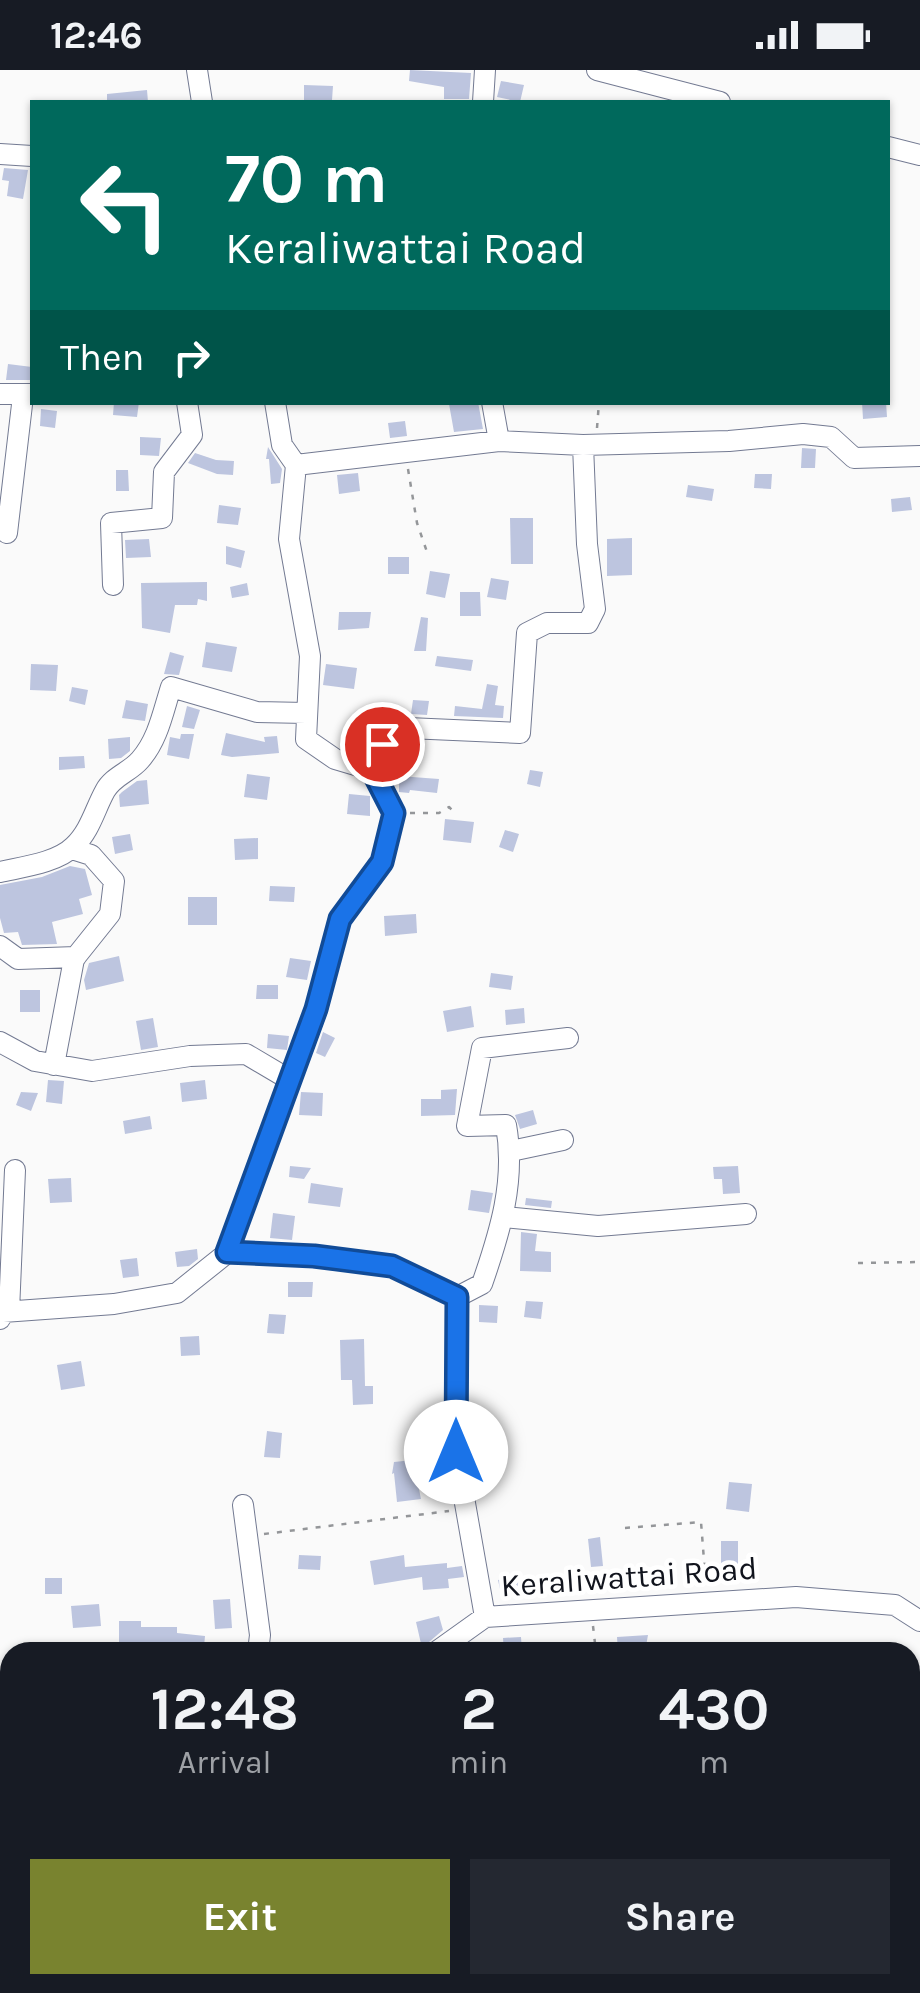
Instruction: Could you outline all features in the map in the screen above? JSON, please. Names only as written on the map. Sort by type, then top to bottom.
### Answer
[{"type":"street","points":[[197,70],[202,100]]},
{"type":"street","points":[[483,100],[485,70]]},
{"type":"street","points":[[598,70],[712,100]]},
{"type":"street","points":[[890,148],[920,156]]},
{"type":"street","points":[[0,154],[30,156]]},
{"type":"street","points":[[0,394],[28,395],[6,534]]},
{"type":"street","points":[[114,585],[111,524],[162,518],[164,472],[192,435],[187,405]]},
{"type":"street","points":[[15,1170],[3,1313],[114,1304],[176,1293],[227,1252],[316,1009],[340,919],[382,862],[394,813],[372,770],[336,759],[306,738],[310,656],[289,539],[296,465],[282,445],[275,405]]},
{"type":"street","points":[[493,405],[499,441]]},
{"type":"street","points":[[296,465],[499,441],[589,445],[729,441],[803,434],[832,438],[854,458],[920,456]]},
{"type":"street","points":[[372,770],[382,744],[408,728],[520,732],[528,632],[547,624],[588,623],[595,610],[587,544],[589,445]]},
{"type":"street","points":[[0,872],[72,849],[97,813],[105,790],[140,761],[157,732],[170,688],[257,712],[306,713]]},
{"type":"street","points":[[54,1065],[76,957],[110,914],[114,881],[90,855],[72,849]]},
{"type":"street","points":[[0,946],[18,960],[76,957]]},
{"type":"street","points":[[227,1252],[314,1256],[392,1266],[457,1297],[482,1284],[504,1217],[510,1151],[506,1125],[466,1126],[482,1048],[568,1038]]},
{"type":"street","points":[[0,1042],[34,1062],[92,1071],[190,1056],[246,1054],[290,1080]]},
{"type":"street","points":[[510,1151],[564,1140]]},
{"type":"street","points":[[504,1217],[598,1226],[746,1214]]},
{"type":"street","name":"Keraliwattai Road","points":[[457,1297],[456,1452],[484,1617],[796,1596],[894,1605],[920,1620]]},
{"type":"street","points":[[243,1505],[259,1642]]},
{"type":"street","points":[[450,1642],[484,1617]]},
{"type":"path","points":[[589,445],[599,405]]},
{"type":"path","points":[[406,452],[417,522],[427,552]]},
{"type":"path","points":[[394,813],[439,813],[450,807],[454,812]]},
{"type":"path","points":[[858,1262],[920,1262]]},
{"type":"path","points":[[248,1537],[466,1509]]},
{"type":"path","points":[[625,1528],[701,1522],[707,1602]]},
{"type":"path","points":[[589,1610],[594,1642]]},
{"type":"building","points":[[410,70],[471,73],[469,99],[444,99],[444,87],[409,81]]},
{"type":"building","points":[[501,81],[524,85],[520,100],[497,97]]},
{"type":"building","points":[[304,85],[333,86],[332,100],[304,100]]},
{"type":"building","points":[[147,90],[148,100],[107,100],[107,94]]},
{"type":"building","points":[[4,168],[28,170],[23,199],[7,196],[9,181],[2,180]]},
{"type":"building","points":[[8,364],[30,367],[30,380],[6,380]]},
{"type":"building","points":[[114,405],[139,405],[137,417],[113,415]]},
{"type":"building","points":[[449,405],[479,405],[483,429],[454,432]]},
{"type":"building","points":[[862,405],[886,405],[887,417],[863,419]]},
{"type":"building","points":[[41,409],[57,411],[55,428],[40,426]]},
{"type":"building","points":[[405,421],[407,436],[390,438],[388,423]]},
{"type":"building","points":[[140,437],[161,438],[159,456],[140,455]]},
{"type":"building","points":[[268,447],[282,469],[280,483],[271,484]]},
{"type":"building","points":[[802,448],[816,449],[815,468],[801,468]]},
{"type":"building","points":[[195,453],[234,461],[233,475],[217,474],[188,463]]},
{"type":"building","points":[[116,470],[128,470],[129,491],[116,491]]},
{"type":"building","points":[[358,473],[360,491],[339,494],[337,475]]},
{"type":"building","points":[[755,474],[772,474],[771,489],[754,488]]},
{"type":"building","points":[[688,485],[714,489],[712,501],[686,497]]},
{"type":"building","points":[[910,497],[912,510],[892,512],[891,499]]},
{"type":"building","points":[[219,505],[241,508],[238,525],[217,523]]},
{"type":"building","points":[[510,518],[533,518],[533,564],[511,564]]},
{"type":"building","points":[[632,538],[632,575],[607,576],[607,539]]},
{"type":"building","points":[[149,539],[151,557],[126,558],[125,540]]},
{"type":"building","points":[[226,546],[245,551],[241,568],[226,564]]},
{"type":"building","points":[[388,557],[409,557],[409,574],[388,574]]},
{"type":"building","points":[[430,571],[450,574],[445,598],[426,594]]},
{"type":"building","points":[[491,578],[509,581],[506,600],[487,597]]},
{"type":"building","points":[[207,582],[207,601],[198,599],[197,605],[175,605],[170,633],[142,628],[141,583]]},
{"type":"building","points":[[247,583],[249,595],[232,598],[230,587]]},
{"type":"building","points":[[460,592],[480,592],[481,616],[460,616]]},
{"type":"building","points":[[339,612],[371,612],[369,628],[338,630]]},
{"type":"building","points":[[421,617],[428,618],[426,651],[414,651]]},
{"type":"building","points":[[206,642],[237,647],[232,672],[202,667]]},
{"type":"building","points":[[170,652],[184,656],[179,675],[164,674]]},
{"type":"building","points":[[437,656],[473,660],[471,671],[435,666]]},
{"type":"building","points":[[31,664],[58,665],[56,691],[30,690]]},
{"type":"building","points":[[326,664],[357,668],[354,689],[323,685]]},
{"type":"building","points":[[487,684],[498,686],[495,705],[504,706],[503,718],[454,716],[455,706],[482,709]]},
{"type":"building","points":[[72,687],[88,690],[85,705],[69,701]]},
{"type":"building","points":[[126,700],[148,704],[145,721],[122,718]]},
{"type":"building","points":[[413,700],[429,701],[427,715],[411,714]]},
{"type":"building","points":[[187,706],[200,710],[194,729],[182,727]]},
{"type":"building","points":[[226,733],[265,742],[264,737],[277,736],[279,753],[221,755]]},
{"type":"building","points":[[181,734],[194,734],[189,759],[167,755],[170,737],[180,739]]},
{"type":"building","points":[[130,737],[130,751],[121,758],[109,759],[108,739]]},
{"type":"building","points":[[84,756],[85,768],[59,770],[59,757]]},
{"type":"building","points":[[530,770],[543,772],[540,787],[527,784]]},
{"type":"building","points":[[247,774],[270,777],[267,800],[244,797]]},
{"type":"building","points":[[399,776],[439,779],[437,793],[399,792]]},
{"type":"building","points":[[147,780],[149,804],[120,807],[119,795],[137,781]]},
{"type":"building","points":[[349,794],[370,796],[370,816],[347,814]]},
{"type":"building","points":[[445,819],[474,822],[471,843],[443,840]]},
{"type":"building","points":[[505,830],[519,834],[513,852],[499,847]]},
{"type":"building","points":[[130,834],[133,850],[115,854],[112,837]]},
{"type":"building","points":[[258,838],[258,859],[235,860],[234,839]]},
{"type":"building","points":[[70,866],[85,869],[92,895],[79,899],[83,914],[52,922],[57,944],[22,945],[18,932],[4,933],[0,885],[42,877]]},
{"type":"building","points":[[270,886],[295,887],[294,902],[269,901]]},
{"type":"building","points":[[188,897],[217,897],[217,925],[188,925]]},
{"type":"building","points":[[416,914],[417,933],[385,936],[384,916]]},
{"type":"building","points":[[119,956],[124,981],[86,990],[84,980],[89,963]]},
{"type":"building","points":[[290,958],[311,961],[307,980],[286,977]]},
{"type":"building","points":[[491,973],[513,976],[511,990],[489,987]]},
{"type":"building","points":[[257,985],[278,985],[278,999],[256,999]]},
{"type":"building","points":[[20,990],[40,990],[40,1012],[20,1012]]},
{"type":"building","points":[[471,1006],[474,1027],[447,1032],[443,1011]]},
{"type":"building","points":[[524,1008],[525,1023],[506,1025],[505,1010]]},
{"type":"building","points":[[153,1018],[158,1047],[141,1050],[136,1021]]},
{"type":"building","points":[[323,1032],[335,1038],[325,1057],[316,1053]]},
{"type":"building","points":[[268,1034],[289,1036],[287,1050],[267,1048]]},
{"type":"building","points":[[48,1080],[64,1081],[62,1104],[46,1102]]},
{"type":"building","points":[[205,1080],[207,1099],[182,1102],[180,1083]]},
{"type":"building","points":[[457,1089],[455,1115],[421,1116],[421,1099],[441,1099],[441,1090]]},
{"type":"building","points":[[21,1092],[38,1093],[31,1111],[16,1105]]},
{"type":"building","points":[[301,1092],[323,1093],[322,1116],[299,1115]]},
{"type":"building","points":[[533,1110],[537,1124],[520,1129],[515,1115]]},
{"type":"building","points":[[150,1116],[152,1129],[125,1134],[123,1121]]},
{"type":"building","points":[[290,1166],[311,1168],[304,1179],[289,1177]]},
{"type":"building","points":[[738,1166],[740,1193],[723,1194],[722,1179],[714,1179],[713,1167]]},
{"type":"building","points":[[71,1178],[72,1202],[50,1203],[48,1179]]},
{"type":"building","points":[[311,1183],[343,1188],[340,1207],[308,1203]]},
{"type":"building","points":[[471,1190],[493,1193],[489,1213],[468,1210]]},
{"type":"building","points":[[526,1198],[552,1201],[551,1208],[525,1205]]},
{"type":"building","points":[[273,1213],[295,1216],[292,1240],[270,1238]]},
{"type":"building","points":[[521,1232],[537,1234],[535,1251],[551,1252],[551,1272],[520,1271]]},
{"type":"building","points":[[197,1249],[198,1259],[189,1266],[177,1267],[175,1252]]},
{"type":"building","points":[[137,1258],[139,1276],[123,1278],[120,1260]]},
{"type":"building","points":[[288,1282],[313,1282],[312,1297],[288,1297]]},
{"type":"building","points":[[526,1301],[543,1302],[541,1319],[524,1317]]},
{"type":"building","points":[[479,1305],[498,1306],[497,1323],[479,1322]]},
{"type":"building","points":[[269,1314],[286,1315],[284,1334],[267,1333]]},
{"type":"building","points":[[199,1336],[200,1355],[181,1356],[180,1337]]},
{"type":"building","points":[[364,1339],[365,1386],[373,1386],[373,1404],[353,1405],[352,1380],[341,1380],[340,1340]]},
{"type":"building","points":[[81,1361],[85,1386],[61,1390],[57,1365]]},
{"type":"building","points":[[267,1431],[282,1433],[280,1458],[264,1457]]},
{"type":"building","points":[[413,1460],[421,1499],[397,1502],[394,1462]]},
{"type":"building","points":[[729,1482],[752,1484],[749,1512],[726,1509]]},
{"type":"building","points":[[600,1537],[603,1566],[591,1567],[588,1539]]},
{"type":"building","points":[[721,1541],[738,1541],[738,1569],[721,1569]]},
{"type":"building","points":[[299,1555],[321,1556],[320,1570],[298,1569]]},
{"type":"building","points":[[404,1555],[405,1567],[447,1563],[447,1568],[462,1566],[464,1577],[448,1579],[449,1588],[423,1590],[422,1577],[374,1585],[370,1561]]},
{"type":"building","points":[[517,1576],[521,1594],[502,1598],[498,1580]]},
{"type":"building","points":[[45,1578],[62,1578],[62,1594],[45,1594]]},
{"type":"building","points":[[230,1599],[232,1628],[215,1629],[213,1600]]},
{"type":"building","points":[[99,1604],[101,1626],[73,1628],[71,1606]]},
{"type":"building","points":[[439,1616],[443,1630],[429,1642],[421,1642],[416,1622]]},
{"type":"building","points":[[119,1621],[141,1621],[141,1627],[177,1627],[177,1633],[205,1636],[204,1642],[119,1642]]},
{"type":"building","points":[[648,1635],[647,1642],[617,1642],[617,1637]]},
{"type":"building","points":[[521,1637],[521,1642],[503,1642],[503,1638]]},
{"type":"route","points":[[382,744],[372,770],[394,813],[382,862],[340,919],[316,1009],[227,1252],[314,1256],[392,1266],[457,1297],[456,1452]]}]
